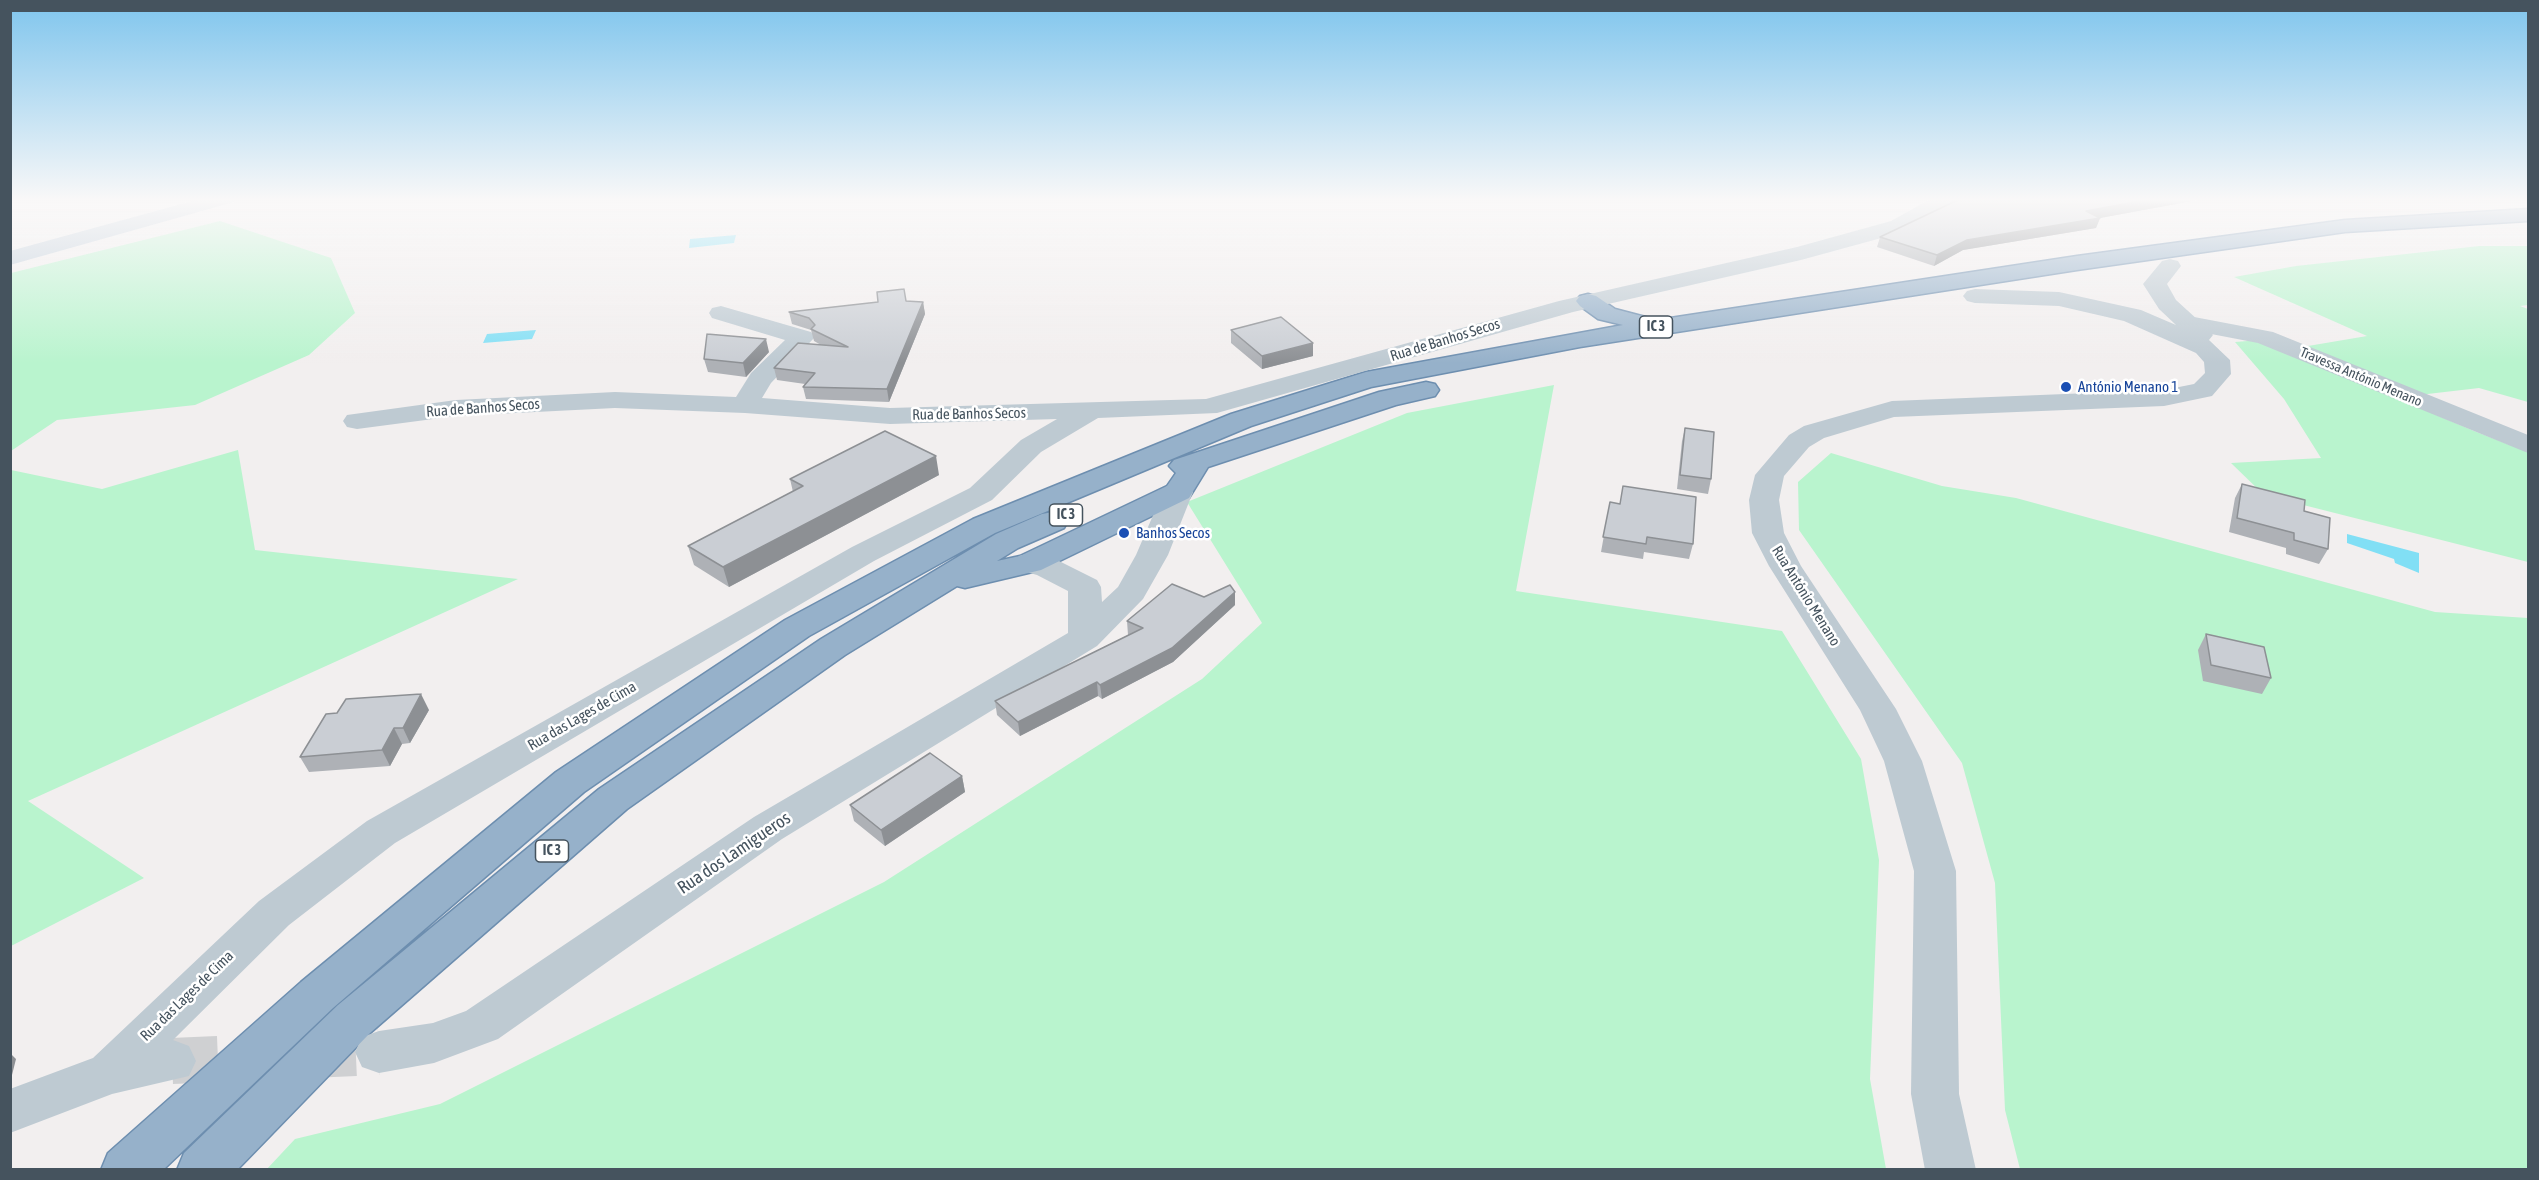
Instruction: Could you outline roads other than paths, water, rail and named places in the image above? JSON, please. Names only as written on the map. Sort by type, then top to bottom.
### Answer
[{"type":"highway","name":"IC 3","points":[[126,1170],[318,995],[570,782],[797,628],[984,526],[1241,420],[1366,380],[1580,339],[2149,253]]},
{"type":"highway","name":"IC 3","points":[[202,1170],[354,1019],[613,799],[834,647],[1007,541],[1198,461],[1389,398],[1516,370],[2256,253]]},
{"type":"highway","points":[[1578,304],[1607,314],[1663,326]]},
{"type":"highway","points":[[1578,304],[1585,318],[1580,339]]},
{"type":"highway","points":[[941,583],[1030,563],[1178,492],[1198,461]]},
{"type":"main road","points":[[10,258],[28,253]]},
{"type":"street","name":"Rua de Banhos Secos","points":[[357,421],[456,408],[615,400],[745,405],[890,416],[1208,407],[1578,304],[1802,253]]},
{"type":"street","name":"Rua António Menano","points":[[1951,1170],[1935,1094],[1935,871],[1903,761],[1878,709],[1785,566],[1768,533],[1764,500],[1770,475],[1799,441],[1814,432],[1892,409],[2164,398],[2203,390],[2218,374],[2217,360],[2168,304],[2155,284],[2170,266]]},
{"type":"street","points":[[1976,296],[2059,299],[2083,303],[2132,315],[2197,336]]},
{"type":"street","points":[[721,313],[802,337],[760,379],[745,405]]},
{"type":"street","name":"Travessa António Menano","points":[[2197,336],[2264,337],[2529,445]]},
{"type":"street","name":"Rua das Lages de Cima","points":[[110,1073],[191,991],[274,913],[381,832],[863,554],[981,494],[1031,446],[1090,412]]},
{"type":"street","name":"Rua dos Lamigueros","points":[[380,1052],[434,1043],[482,1025],[768,828],[1085,638],[1131,592],[1152,555],[1178,492]]},
{"type":"street","points":[[1030,563],[1048,568],[1085,587],[1085,638]]},
{"type":"street","name":"Rua das Lages de Cima","points":[[10,1111],[110,1073],[172,1062]]},
{"type":"water","points":[[536,330],[532,339],[483,343],[487,334]]},
{"type":"water","points":[[2347,534],[2419,553],[2419,573],[2395,563],[2394,559],[2347,543]]},
{"type":"tunnel","points":[[172,1061],[379,1052]]},
{"type":"place","name":"António Menano 1","points":[[2066,387]]},
{"type":"place","name":"Banhos Secos","points":[[1124,533]]}]
